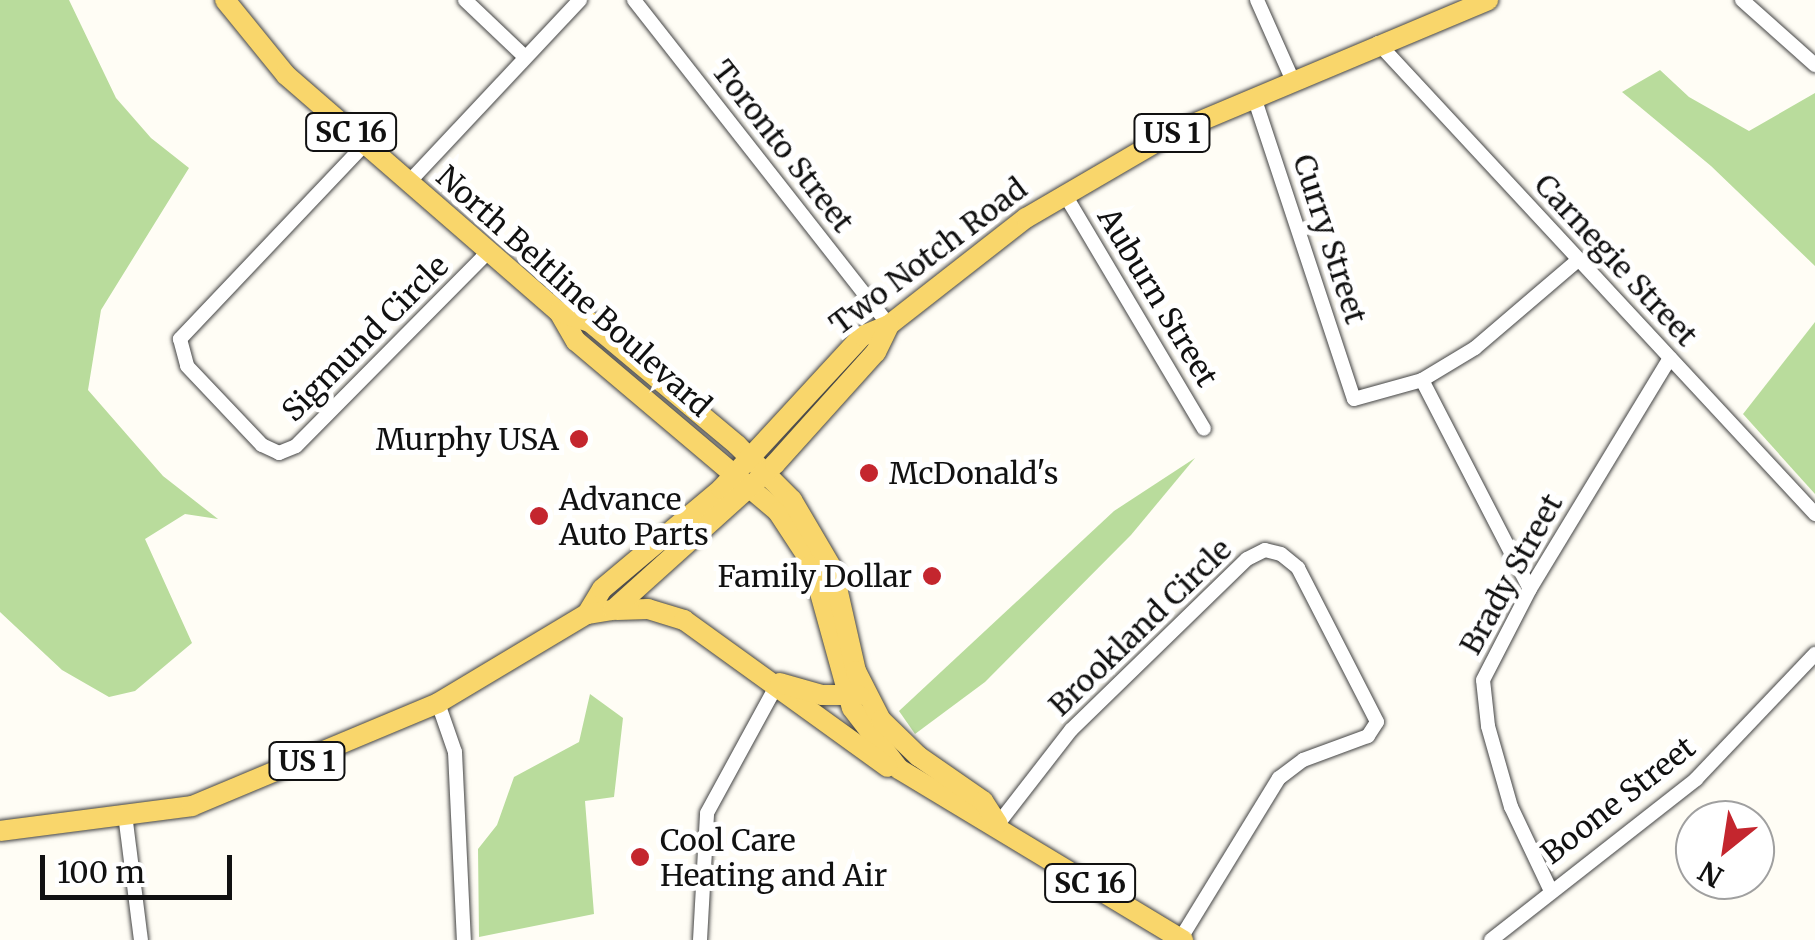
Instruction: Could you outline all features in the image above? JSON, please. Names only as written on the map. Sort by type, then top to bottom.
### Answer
[{"type":"main road","name":"North Beltline Boulevard","points":[[225,0],[286,75],[559,312],[576,341],[751,480]]},
{"type":"main road","name":"Two Notch Road","points":[[744,451],[862,336],[889,325],[1064,192],[1156,141],[1488,0]]},
{"type":"main road","points":[[559,312],[590,322],[744,451],[751,480],[803,513],[828,558],[867,733],[912,780]]},
{"type":"main road","points":[[587,614],[602,588],[751,480],[876,352],[889,325]]},
{"type":"main road","name":"US 1","points":[[0,831],[192,806],[438,703],[587,614],[613,610],[650,583],[751,480]]},
{"type":"main road","points":[[650,583],[684,620],[778,683],[861,752],[970,817],[998,824]]},
{"type":"main road","points":[[613,610],[635,607],[684,620]]},
{"type":"main road","points":[[778,683],[856,695],[899,740],[983,801],[998,824]]},
{"type":"main road","name":"SC 16","points":[[998,824],[1182,939]]},
{"type":"street","points":[[465,0],[524,56]]},
{"type":"street","points":[[409,182],[580,0]]},
{"type":"street","name":"Toronto Street","points":[[634,0],[889,325]]},
{"type":"street","points":[[1257,0],[1293,81]]},
{"type":"street","points":[[1742,0],[1815,65]]},
{"type":"street","name":"Carnegie Street","points":[[1378,44],[1815,514]]},
{"type":"street","name":"Curry Street","points":[[1254,98],[1354,399],[1422,380]]},
{"type":"street","name":"Sigmund Circle","points":[[365,144],[180,339],[187,366],[262,446],[279,453],[296,446],[490,250]]},
{"type":"street","name":"Auburn Street","points":[[1064,192],[1204,429]]},
{"type":"street","points":[[1530,589],[1422,380],[1475,348],[1577,260]]},
{"type":"street","name":"Brady Street","points":[[1550,889],[1511,807],[1488,726],[1483,680],[1530,589],[1670,358]]},
{"type":"street","name":"Brookland Circle","points":[[998,824],[1071,730],[1248,559],[1265,550],[1282,554],[1298,568],[1377,722],[1368,736],[1304,760],[1279,778],[1182,939]]},
{"type":"street","name":"Boone Street","points":[[1491,940],[1550,889],[1696,778],[1815,654]]},
{"type":"street","points":[[700,940],[706,813],[778,683]]},
{"type":"street","points":[[438,703],[456,752],[464,940]]},
{"type":"street","points":[[124,814],[141,940]]},
{"type":"green space","points":[[0,0],[69,0],[116,98],[151,138],[189,168],[101,310],[88,390],[163,476],[218,519],[185,514],[145,539],[192,643],[135,691],[109,697],[62,670],[0,612]]},
{"type":"green space","points":[[1660,70],[1689,97],[1749,131],[1815,93],[1815,266],[1711,166],[1622,92]]},
{"type":"green space","points":[[1815,322],[1815,494],[1743,414]]},
{"type":"green space","points":[[1195,458],[1131,535],[985,682],[915,734],[899,711],[1114,511]]},
{"type":"green space","points":[[590,694],[623,718],[614,797],[585,801],[594,914],[479,937],[478,849],[497,825],[514,777],[579,742]]},
{"type":"place","name":"Murphy USA","points":[[579,439]]},
{"type":"place","name":"McDonald's","points":[[869,473]]},
{"type":"place","name":"Advance Auto Parts","points":[[539,516]]},
{"type":"place","name":"Family Dollar","points":[[932,576]]},
{"type":"place","name":"Cool Care Heating and Air","points":[[640,857]]}]
